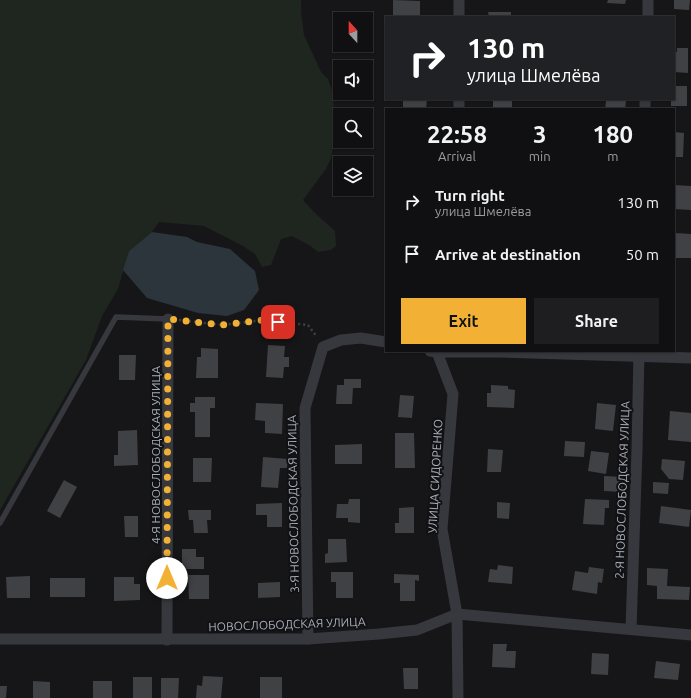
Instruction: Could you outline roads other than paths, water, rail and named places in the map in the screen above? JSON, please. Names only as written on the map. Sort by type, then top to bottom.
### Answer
[{"type":"street","points":[[459,0],[459,16]]},
{"type":"street","points":[[648,0],[648,16]]},
{"type":"street","name":"4-Я НОВОСЛОБОДСКАЯ УЛИЦА","points":[[167,640],[168,319]]},
{"type":"street","name":"3-Я НОВОСЛОБОДСКАЯ УЛИЦА","points":[[308,639],[306,408],[323,347],[341,340],[361,338],[385,342]]},
{"type":"street","points":[[434,352],[639,354],[691,358]]},
{"type":"street","name":"УЛИЦА СИДОРЕНКО","points":[[434,352],[453,394],[442,529],[457,614],[458,698]]},
{"type":"street","name":"2-Я НОВОСЛОБОДСКАЯ УЛИЦА","points":[[631,629],[639,354]]},
{"type":"street","name":"НОВОСЛОБОДСКАЯ УЛИЦА","points":[[0,639],[308,639],[417,630],[457,614],[691,635]]},
{"type":"lane","points":[[0,523],[116,317],[168,319]]}]
